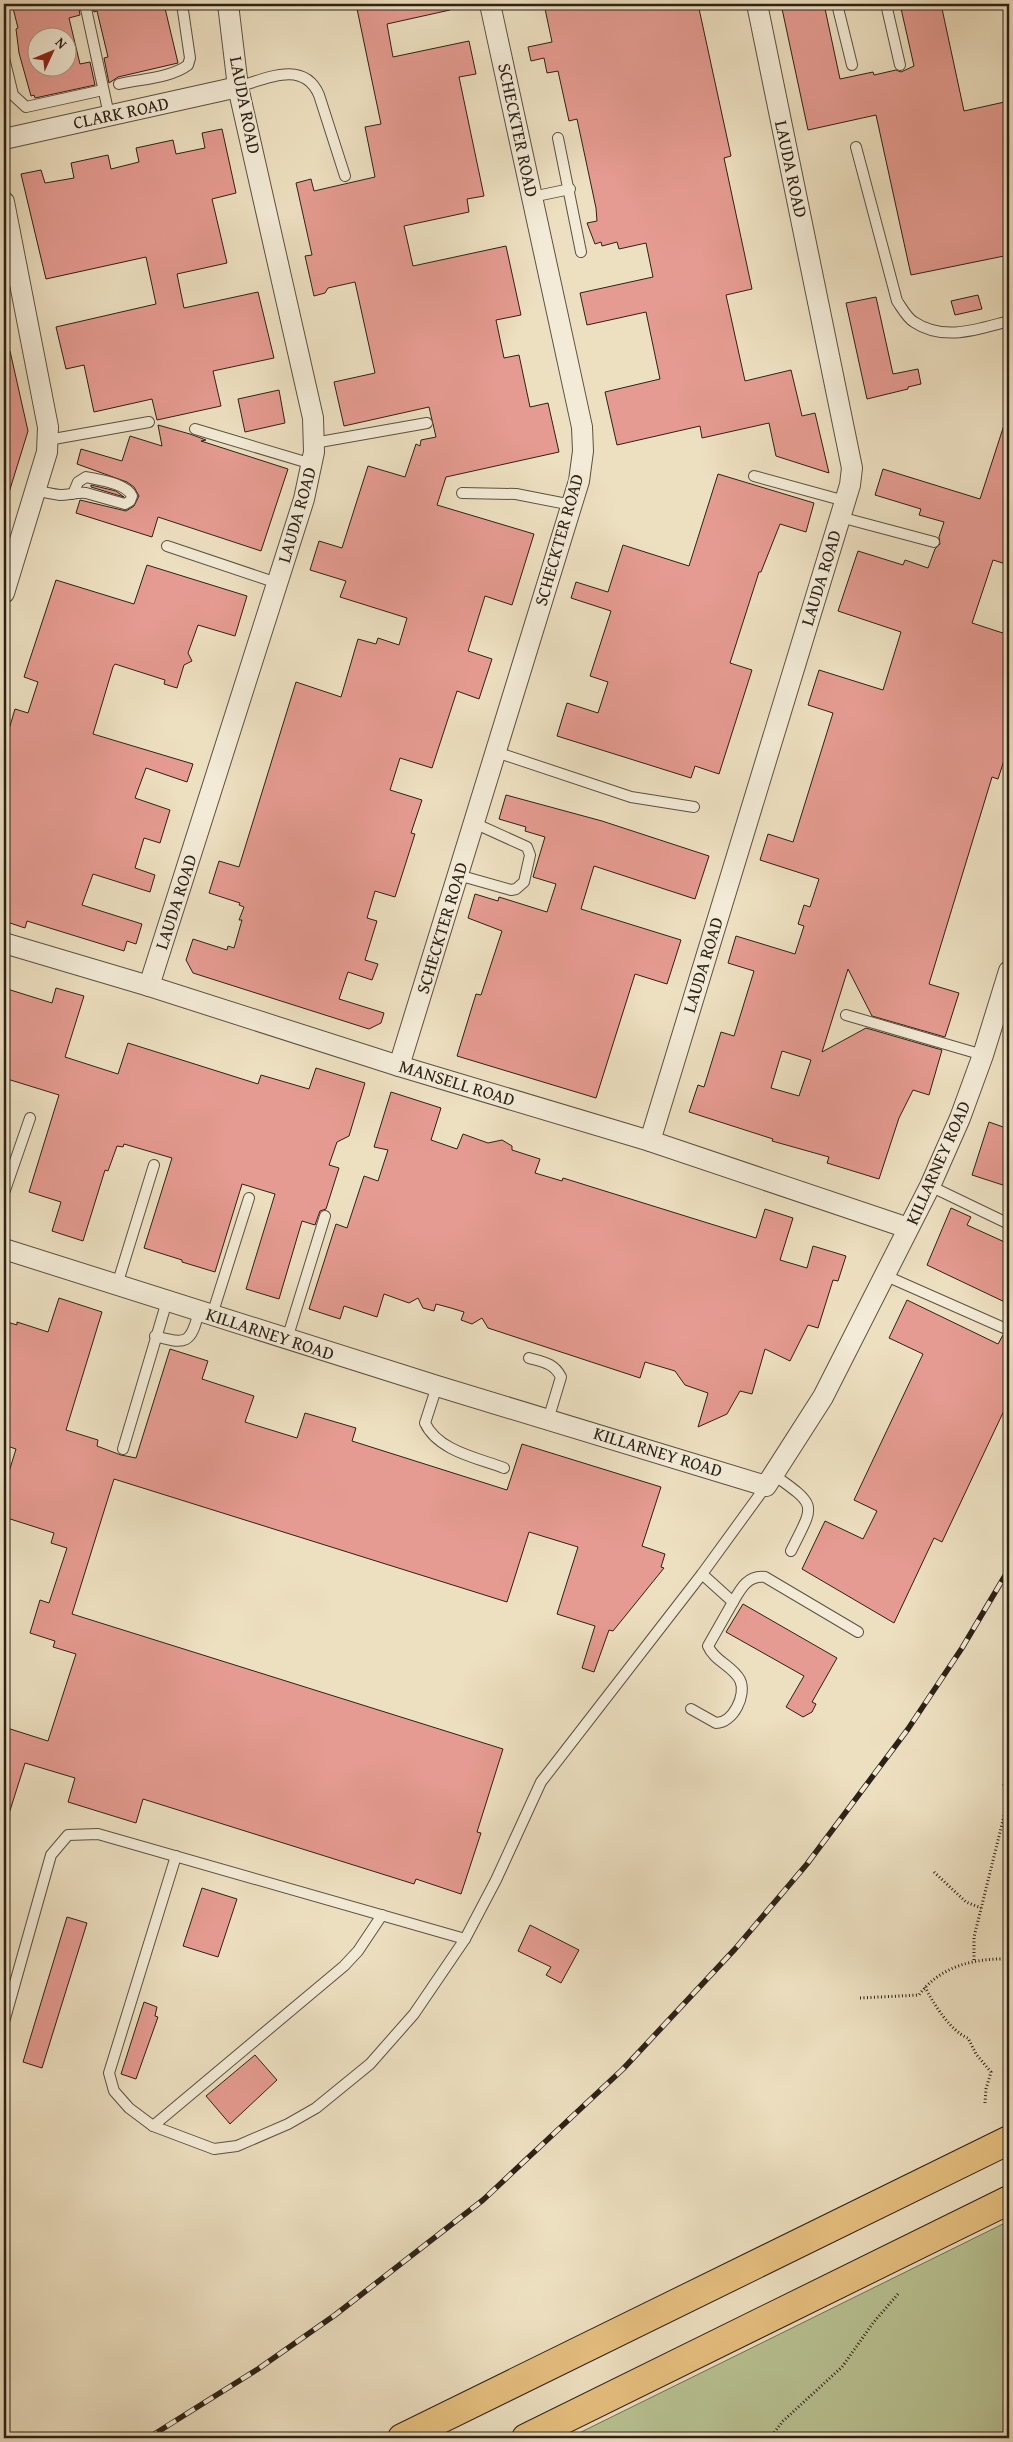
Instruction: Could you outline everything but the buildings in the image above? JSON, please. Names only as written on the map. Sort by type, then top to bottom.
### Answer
[{"type":"highway","points":[[402,2438],[1009,2140]]},
{"type":"highway","points":[[526,2438],[1009,2200]]},
{"type":"street","name":"LAUDA ROAD","points":[[149,986],[277,583],[312,464],[314,443],[313,418],[238,87],[228,4]]},
{"type":"street","name":"SCHECKTER ROAD","points":[[399,1066],[572,504],[583,451],[582,427],[490,4]]},
{"type":"street","name":"LAUDA ROAD","points":[[650,1141],[842,509],[852,468],[757,4]]},
{"type":"street","name":"CLARK ROAD","points":[[4,138],[238,87]]},
{"type":"street","points":[[4,202],[48,427],[48,440],[35,490],[4,594]]},
{"type":"street","name":"MANSELL ROAD","points":[[4,943],[149,986],[399,1066],[650,1141],[908,1228]]},
{"type":"street","name":"KILLARNEY ROAD","points":[[4,1249],[548,1420],[770,1480],[822,1397],[930,1186],[960,1118],[983,1055],[1009,971]]},
{"type":"lane","points":[[85,4],[110,115]]},
{"type":"lane","points":[[119,84],[165,74],[182,69],[188,65],[190,58],[182,4]]},
{"type":"lane","points":[[837,4],[852,65]]},
{"type":"lane","points":[[886,4],[900,65]]},
{"type":"lane","points":[[4,58],[13,95],[26,107],[103,90]]},
{"type":"lane","points":[[238,87],[286,73],[301,77],[311,83],[319,95],[345,176]]},
{"type":"lane","points":[[558,138],[582,252]]},
{"type":"lane","points":[[856,147],[897,301],[913,322],[938,334],[969,331],[1009,320]]},
{"type":"lane","points":[[532,198],[570,189]]},
{"type":"lane","points":[[48,440],[149,422]]},
{"type":"lane","points":[[314,443],[427,422]]},
{"type":"lane","points":[[195,429],[312,464]]},
{"type":"lane","points":[[35,490],[59,495],[74,494],[86,492],[126,504],[132,496],[130,492],[120,486],[86,476],[78,482],[74,494]]},
{"type":"lane","points":[[754,476],[934,542]]},
{"type":"lane","points":[[462,493],[516,494],[572,504]]},
{"type":"lane","points":[[167,546],[277,583]]},
{"type":"lane","points":[[496,752],[630,797],[694,807]]},
{"type":"lane","points":[[458,875],[511,890],[519,887],[524,882],[530,855],[527,847],[474,824]]},
{"type":"lane","points":[[846,1015],[983,1055]]},
{"type":"lane","points":[[4,1193],[30,1118]]},
{"type":"lane","points":[[117,1285],[154,1165]]},
{"type":"lane","points":[[930,1186],[1009,1224]]},
{"type":"lane","points":[[155,1336],[181,1343],[192,1335],[205,1313],[249,1198]]},
{"type":"lane","points":[[287,1339],[325,1216]]},
{"type":"lane","points":[[884,1275],[1004,1328]]},
{"type":"lane","points":[[123,1449],[155,1336],[167,1301]]},
{"type":"lane","points":[[529,1358],[549,1363],[561,1377],[548,1420]]},
{"type":"lane","points":[[437,1386],[425,1423],[428,1431],[434,1438],[450,1447],[504,1468]]},
{"type":"lane","points":[[176,1856],[109,2073],[114,2091],[129,2108],[153,2126],[214,2148],[237,2146],[288,2124],[316,2108],[370,2064],[414,2014],[465,1939],[492,1887],[541,1782],[702,1574],[770,1480],[800,1494],[806,1500],[809,1510],[805,1525],[791,1552]]},
{"type":"lane","points":[[702,1574],[733,1602]]},
{"type":"lane","points":[[690,1709],[716,1723],[720,1723],[731,1716],[740,1700],[742,1686],[740,1680],[712,1655],[708,1646],[733,1602],[750,1579],[757,1576],[765,1577],[858,1632]]},
{"type":"lane","points":[[4,2022],[51,1855],[68,1835],[98,1834],[465,1939]]},
{"type":"lane","points":[[153,2126],[344,1966],[358,1951],[382,1915]]},
{"type":"path","points":[[1008,1746],[1004,1785],[1009,1788]]},
{"type":"path","points":[[974,1960],[974,1938],[1009,1796]]},
{"type":"path","points":[[934,1872],[966,1902],[981,1908]]},
{"type":"path","points":[[860,1998],[919,1995],[925,1987],[945,1972],[974,1960],[1009,1959]]},
{"type":"path","points":[[925,1987],[941,2014],[959,2035],[968,2038],[976,2054],[991,2072],[986,2089],[985,2103]]},
{"type":"path","points":[[770,2438],[783,2421],[842,2367],[872,2323],[898,2294]]},
{"type":"green space","points":[[1009,2221],[1009,2438],[569,2438]]},
{"type":"railway","points":[[148,2438],[258,2369],[335,2315],[483,2200],[623,2069],[735,1949],[807,1864],[908,1729],[962,1648],[1009,1569]]}]
